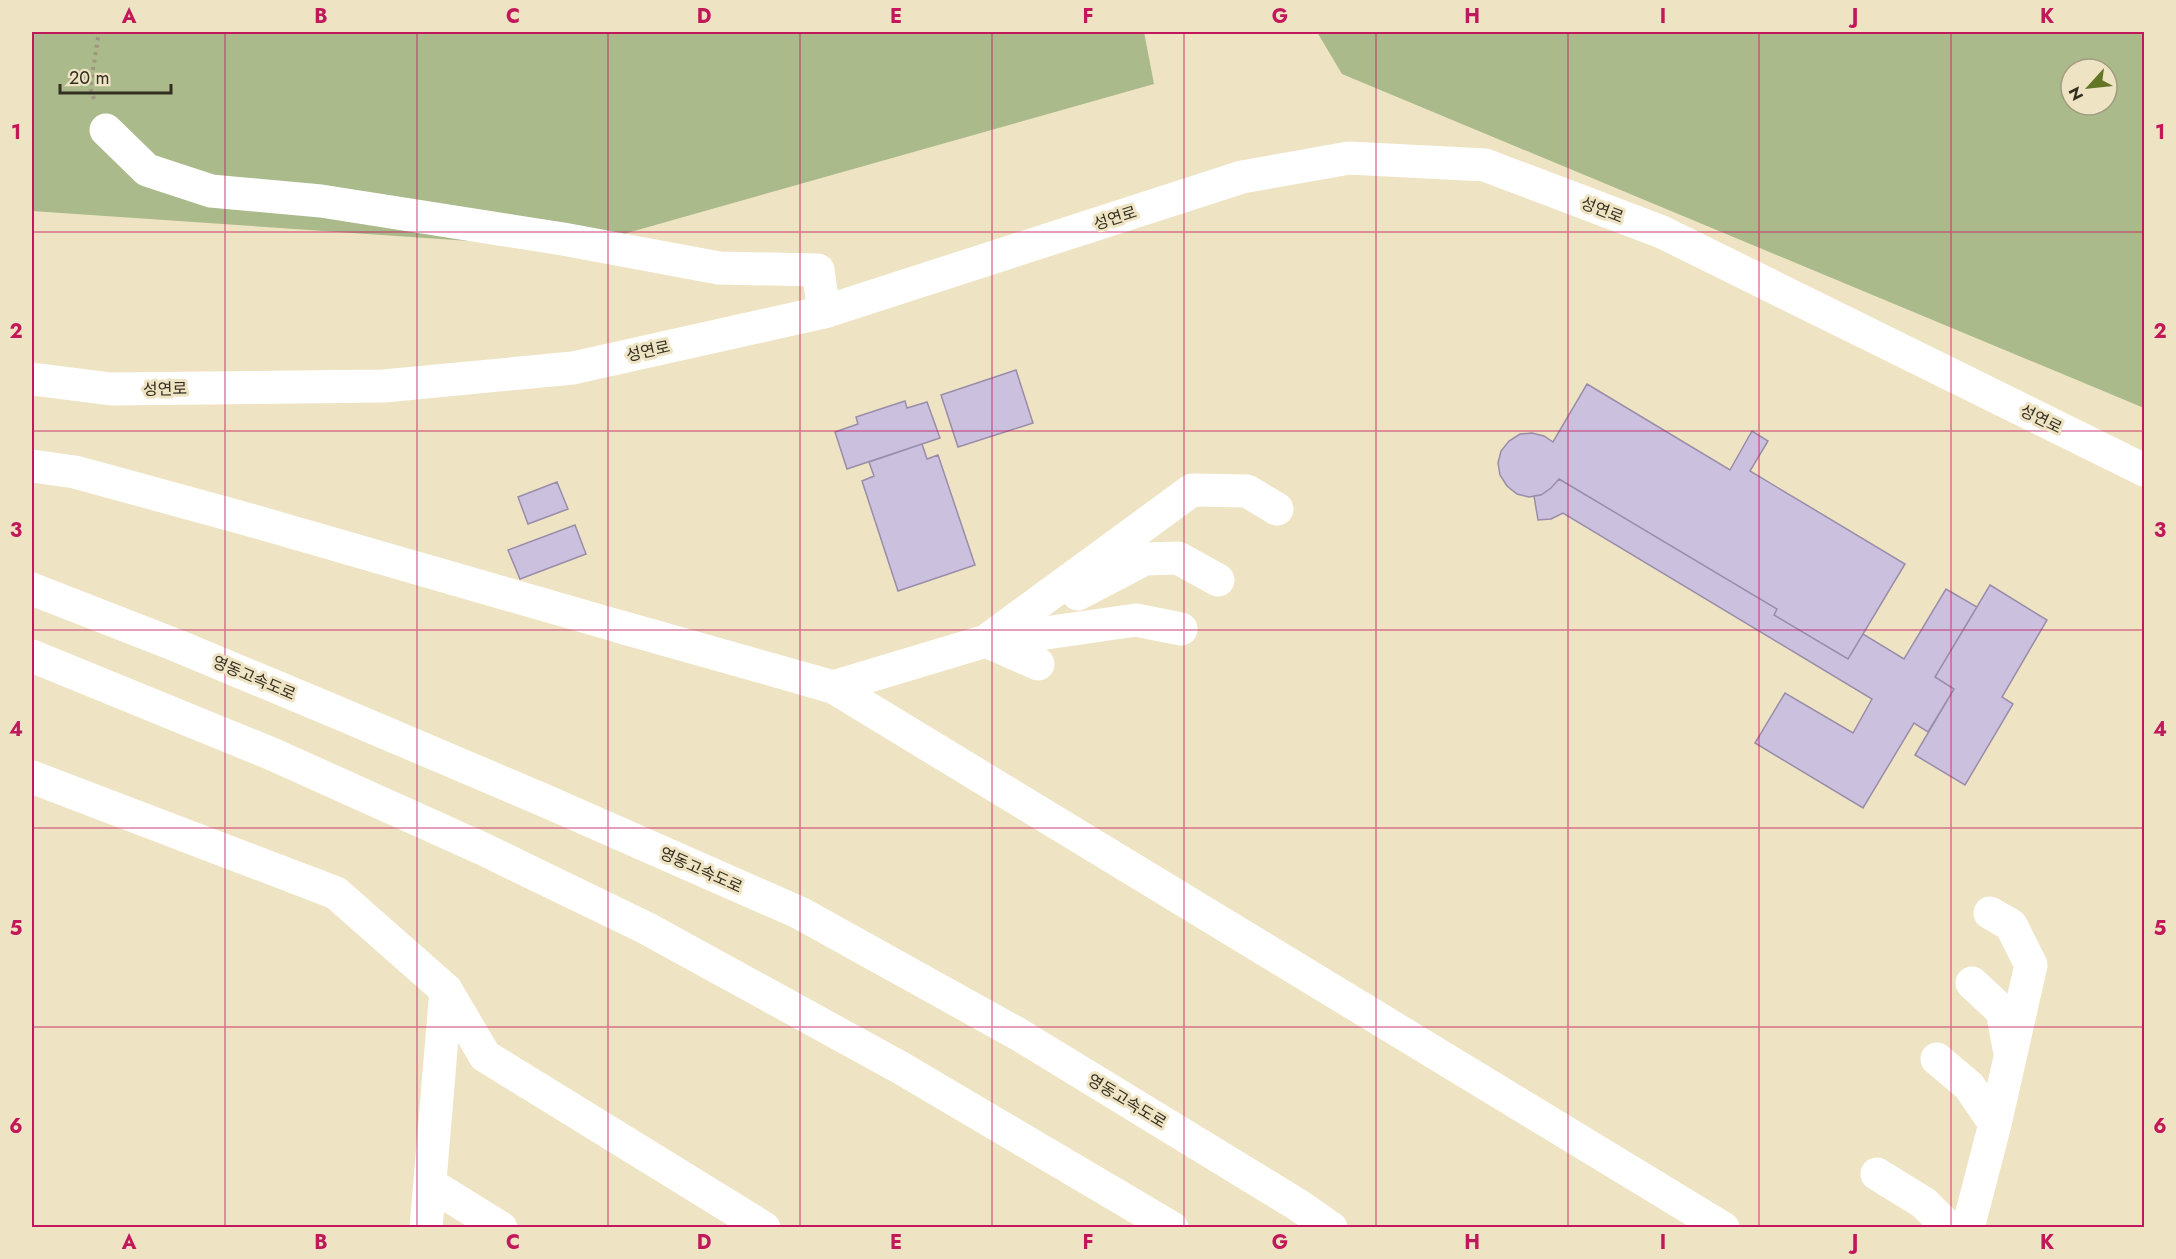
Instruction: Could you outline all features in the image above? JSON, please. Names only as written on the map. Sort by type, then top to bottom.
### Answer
[{"type":"main road","points":[[106,130],[147,170],[211,191],[344,205],[563,239],[719,268],[818,270],[824,312]]},
{"type":"main road","name":"성연로","points":[[32,379],[111,389],[384,386],[573,368],[824,312],[1242,177],[1349,158],[1485,165],[1662,232],[2145,470]]},
{"type":"main road","points":[[32,466],[75,472],[249,520],[833,687],[1722,1227]]},
{"type":"main road","points":[[986,641],[1191,490],[1247,491],[1277,509]]},
{"type":"main road","points":[[986,641],[1144,559],[1178,558],[1218,580]]},
{"type":"main road","name":"영동고속도로","points":[[32,588],[341,714],[800,914],[1018,1035],[1331,1227]]},
{"type":"main road","points":[[833,687],[986,641],[1136,620],[1181,629]]},
{"type":"main road","points":[[986,641],[1038,664]]},
{"type":"main road","points":[[32,656],[272,754],[483,849],[646,928],[901,1068],[1172,1227]]},
{"type":"main road","points":[[32,777],[336,893],[446,990],[485,1056],[764,1227]]},
{"type":"main road","points":[[1968,1227],[1995,1124],[2031,965],[2011,925],[1990,914]]},
{"type":"main road","points":[[1972,983],[2002,1011],[2010,1056]]},
{"type":"main road","points":[[426,1227],[446,990]]},
{"type":"main road","points":[[1937,1059],[1969,1086],[1995,1124]]},
{"type":"main road","points":[[1877,1174],[1924,1203],[1950,1227]]},
{"type":"main road","points":[[430,1184],[501,1227]]},
{"type":"path","points":[[99,32],[90,88],[106,130]]},
{"type":"green space","points":[[32,32],[1144,32],[1154,84],[574,248],[32,211]]},
{"type":"green space","points":[[1317,32],[2144,32],[2144,408],[1342,74]]},
{"type":"building","points":[[1016,370],[1033,423],[958,447],[941,395]]},
{"type":"building","points":[[1587,384],[1730,470],[1752,431],[1768,441],[1750,471],[1905,564],[1848,659],[1774,615],[1777,609],[1559,479],[1541,495],[1529,497],[1517,494],[1507,486],[1500,475],[1498,463],[1501,451],[1509,441],[1520,434],[1532,433],[1544,436],[1553,442]]},
{"type":"building","points":[[905,401],[907,408],[927,402],[940,438],[847,469],[835,432],[858,424],[856,417]]},
{"type":"building","points":[[922,444],[927,459],[938,455],[975,565],[898,591],[862,481],[874,476],[869,462]]},
{"type":"building","points":[[1559,479],[1777,609],[1774,615],[1848,659],[1863,634],[1904,659],[1946,589],[1977,607],[1935,677],[1954,689],[1928,732],[1914,723],[1863,808],[1755,743],[1785,693],[1853,733],[1872,699],[1563,513],[1551,519],[1538,520],[1534,496],[1541,495]]},
{"type":"building","points":[[557,482],[568,509],[528,524],[518,497]]},
{"type":"building","points":[[575,525],[586,554],[520,579],[508,550]]},
{"type":"building","points":[[1990,585],[2047,620],[2002,697],[2013,704],[1965,785],[1915,755],[1954,689],[1935,677]]}]
